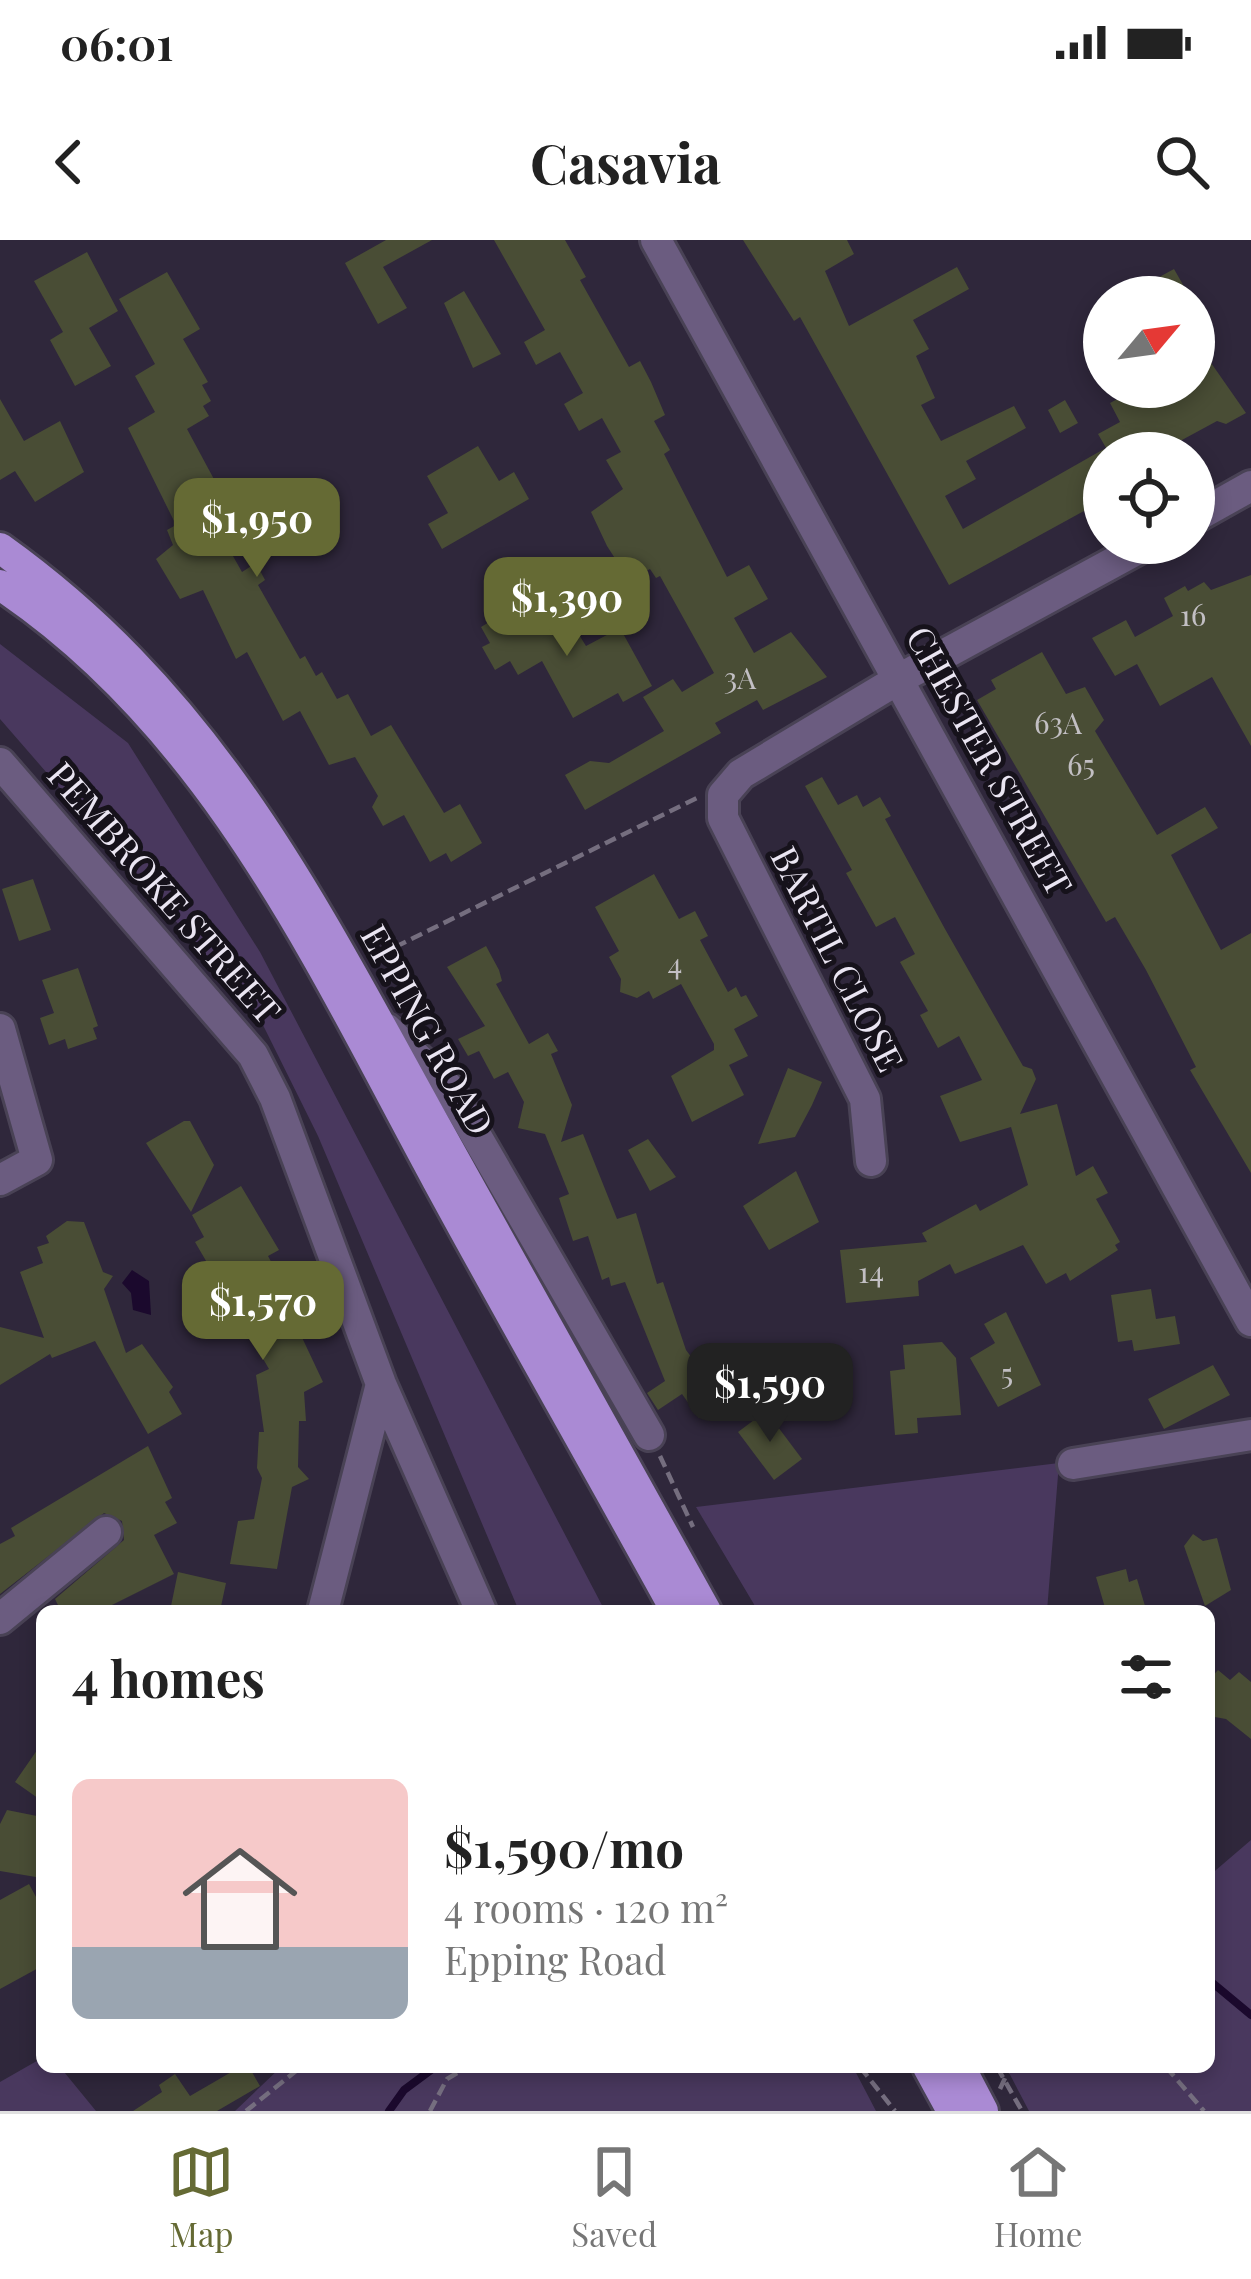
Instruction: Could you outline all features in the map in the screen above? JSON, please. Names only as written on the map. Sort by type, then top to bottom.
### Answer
[{"type":"main road","name":"EPPING ROAD","points":[[0,548],[91,618],[197,731],[263,822],[703,1605]]},
{"type":"main road","name":"EPPING ROAD","points":[[0,585],[81,644],[134,696],[245,837],[673,1605]]},
{"type":"main road","points":[[931,2073],[952,2111]]},
{"type":"main road","points":[[963,2073],[983,2111]]},
{"type":"street","name":"CHESTER STREET","points":[[656,240],[1251,1321]]},
{"type":"street","points":[[1215,506],[1251,485]]},
{"type":"street","points":[[723,795],[740,774],[899,679],[1110,564]]},
{"type":"street","name":"PEMBROKE STREET","points":[[0,763],[253,1055],[275,1098],[381,1384],[478,1605]]},
{"type":"street","name":"BARTIL CLOSE","points":[[723,795],[723,818],[865,1099],[871,1161]]},
{"type":"street","points":[[374,1016],[448,1088],[650,1435]]},
{"type":"street","points":[[0,1030],[37,1160],[0,1180]]},
{"type":"street","points":[[325,1605],[381,1384]]},
{"type":"street","points":[[1073,1464],[1251,1435]]},
{"type":"street","points":[[0,1619],[106,1532]]},
{"type":"path","points":[[379,955],[689,797],[723,795]]},
{"type":"path","points":[[650,1435],[695,1531]]},
{"type":"path","points":[[246,2111],[294,2073]]},
{"type":"path","points":[[430,2111],[447,2079],[456,2073]]},
{"type":"path","points":[[865,2073],[895,2111]]},
{"type":"path","points":[[1001,2073],[1022,2111]]},
{"type":"path","points":[[1171,2073],[1204,2111]]},
{"type":"shaded area","points":[[0,644],[128,743],[260,952],[602,1605],[516,1605],[318,1136],[259,1017],[0,719]]},
{"type":"shaded area","points":[[132,1270],[149,1281],[151,1315],[133,1310],[131,1293],[122,1283]]},
{"type":"shaded area","points":[[1059,1463],[1047,1605],[754,1605],[696,1507]]},
{"type":"shaded area","points":[[1251,1840],[1251,2111],[1029,2111],[1009,2073],[1215,2073],[1215,1871]]},
{"type":"shaded area","points":[[36,2061],[36,2073],[65,2073],[96,2111],[0,2111],[0,2082]]},
{"type":"shaded area","points":[[275,2073],[856,2073],[876,2111],[235,2111]]},
{"type":"building","points":[[386,240],[432,240],[383,267],[407,308],[378,324],[345,263]]},
{"type":"building","points":[[494,240],[565,240],[586,277],[580,280],[629,367],[640,361],[651,382],[665,415],[654,421],[670,450],[664,454],[727,577],[749,565],[768,599],[734,618],[754,653],[791,632],[827,677],[763,710],[757,700],[715,723],[721,733],[585,810],[565,775],[590,761],[609,763],[664,731],[643,697],[673,679],[682,692],[714,673],[660,576],[656,578],[650,569],[629,580],[607,546],[591,512],[623,489],[606,460],[621,452],[602,418],[579,431],[564,404],[583,393],[560,352],[536,365],[524,342],[545,330]]},
{"type":"building","points":[[743,240],[847,240],[854,254],[825,271],[849,326],[957,267],[969,289],[913,320],[929,349],[916,356],[935,398],[921,405],[941,441],[1014,406],[1026,428],[966,461],[976,479],[945,496],[963,529],[1083,461],[1083,512],[949,585],[800,317],[794,321]]},
{"type":"building","points":[[87,252],[118,311],[89,328],[111,366],[75,386],[50,340],[63,332],[34,281]]},
{"type":"building","points":[[167,272],[200,329],[183,339],[208,382],[202,385],[211,401],[203,406],[209,416],[187,429],[230,509],[212,519],[242,572],[256,563],[265,580],[258,585],[300,659],[305,656],[316,676],[322,672],[337,699],[348,694],[371,736],[391,725],[444,813],[460,804],[482,843],[451,862],[446,853],[430,862],[404,815],[383,826],[372,807],[378,796],[355,757],[329,765],[300,711],[283,721],[247,652],[236,659],[203,590],[180,599],[156,559],[173,545],[167,530],[176,525],[128,428],[155,412],[135,376],[155,364],[119,299]]},
{"type":"building","points":[[464,291],[501,354],[473,368],[444,303]]},
{"type":"building","points":[[1215,369],[1246,413],[1197,432],[1102,432],[1120,422],[1113,408],[1215,408]]},
{"type":"building","points":[[0,399],[24,441],[60,421],[84,472],[35,502],[15,471],[0,480]]},
{"type":"building","points":[[1065,400],[1078,423],[1060,433],[1048,410]]},
{"type":"building","points":[[478,446],[499,481],[514,472],[529,499],[442,549],[428,524],[448,513],[427,476]]},
{"type":"building","points":[[1251,575],[1251,746],[1212,677],[1160,706],[1137,664],[1115,676],[1092,638],[1126,620],[1135,637],[1173,616],[1164,598],[1185,586],[1188,591],[1204,582],[1211,590]]},
{"type":"building","points":[[521,603],[539,634],[568,617],[586,646],[620,628],[652,686],[623,702],[618,693],[573,718],[542,661],[518,675],[510,661],[495,670],[482,647],[490,643],[481,627]]},
{"type":"building","points":[[1042,652],[1066,694],[1085,687],[1104,720],[1095,731],[1157,835],[1205,807],[1218,828],[1171,855],[1221,950],[1251,933],[1251,1173],[1190,1070],[1196,1067],[1146,970],[1115,917],[1106,922],[977,700],[996,689],[991,680]]},
{"type":"building","points":[[822,777],[838,805],[857,795],[863,807],[880,797],[891,816],[885,819],[945,929],[1023,1066],[1032,1069],[1036,1079],[1020,1114],[1057,1104],[1076,1176],[1093,1166],[1108,1193],[1096,1199],[1120,1242],[1115,1245],[1118,1250],[1070,1281],[1066,1273],[1046,1284],[1023,1245],[955,1274],[950,1264],[918,1281],[919,1296],[846,1303],[840,1250],[927,1242],[922,1233],[976,1204],[980,1211],[1028,1185],[1011,1127],[960,1142],[940,1096],[982,1080],[959,1036],[938,1048],[920,1015],[928,1011],[900,962],[915,954],[895,917],[876,927],[846,873],[852,870],[805,786]]},
{"type":"building","points":[[654,874],[679,919],[695,911],[708,936],[700,940],[728,992],[736,987],[741,997],[746,995],[758,1016],[734,1029],[748,1056],[729,1065],[744,1095],[692,1122],[671,1076],[714,1050],[714,1044],[681,984],[653,999],[649,991],[637,998],[620,992],[621,979],[609,957],[619,951],[595,907]]},
{"type":"building","points":[[33,879],[51,930],[19,941],[2,889]]},
{"type":"building","points":[[486,946],[502,981],[496,984],[529,1044],[548,1033],[558,1051],[551,1054],[572,1105],[561,1142],[583,1134],[617,1219],[636,1213],[657,1284],[663,1282],[686,1350],[711,1383],[719,1377],[737,1402],[718,1416],[709,1411],[699,1418],[682,1394],[658,1410],[647,1393],[665,1381],[625,1282],[611,1286],[609,1277],[602,1280],[588,1236],[573,1241],[559,1198],[569,1194],[545,1134],[518,1128],[524,1102],[508,1072],[494,1079],[479,1051],[468,1056],[458,1039],[485,1026],[447,967]]},
{"type":"building","points":[[78,968],[98,1026],[93,1028],[97,1039],[68,1049],[65,1039],[49,1045],[40,1018],[54,1013],[42,980]]},
{"type":"building","points":[[788,1068],[822,1082],[795,1137],[758,1144]]},
{"type":"building","points":[[190,1121],[214,1165],[191,1212],[146,1143]]},
{"type":"building","points":[[648,1139],[676,1177],[650,1191],[628,1150]]},
{"type":"building","points":[[796,1171],[819,1222],[769,1250],[743,1206]]},
{"type":"building","points":[[241,1186],[279,1250],[268,1256],[305,1325],[298,1329],[323,1382],[304,1392],[306,1421],[299,1421],[298,1467],[309,1479],[292,1487],[277,1569],[230,1564],[238,1521],[254,1519],[262,1478],[257,1468],[259,1432],[264,1432],[256,1375],[269,1369],[195,1242],[204,1237],[192,1215]]},
{"type":"building","points":[[67,1221],[84,1222],[103,1272],[113,1276],[104,1289],[126,1353],[142,1344],[173,1387],[169,1392],[182,1414],[148,1434],[95,1341],[52,1358],[50,1354],[0,1385],[0,1327],[44,1338],[20,1272],[43,1263],[37,1247],[49,1243],[46,1236]]},
{"type":"building","points":[[1151,1289],[1156,1319],[1175,1316],[1180,1344],[1134,1351],[1132,1340],[1118,1342],[1111,1295]]},
{"type":"building","points":[[1006,1312],[1041,1385],[998,1407],[970,1358],[995,1343],[984,1324]]},
{"type":"building","points":[[942,1342],[956,1358],[961,1415],[917,1418],[918,1433],[895,1435],[890,1371],[905,1369],[903,1345]]},
{"type":"building","points":[[1213,1365],[1230,1395],[1164,1429],[1148,1399]]},
{"type":"building","points":[[766,1411],[802,1459],[774,1480],[738,1432]]},
{"type":"building","points":[[148,1446],[172,1498],[165,1502],[177,1523],[154,1535],[174,1574],[112,1605],[58,1605],[55,1599],[124,1540],[122,1521],[104,1513],[0,1594],[0,1544],[15,1536],[11,1528]]},
{"type":"building","points":[[1193,1534],[1203,1541],[1217,1538],[1231,1590],[1205,1605],[1184,1546]]},
{"type":"building","points":[[1126,1569],[1129,1582],[1137,1579],[1145,1605],[1104,1605],[1096,1577]]},
{"type":"building","points":[[178,1572],[226,1583],[221,1605],[171,1605]]},
{"type":"building","points":[[1218,1670],[1230,1680],[1239,1672],[1251,1682],[1251,1739],[1226,1719],[1215,1717]]},
{"type":"building","points":[[36,1752],[36,1797],[15,1782]]},
{"type":"building","points":[[7,1810],[36,1816],[36,1877],[0,1871],[0,1824]]},
{"type":"building","points":[[29,1884],[36,1897],[36,1969],[0,1989],[0,1900]]},
{"type":"building","points":[[230,2073],[252,2073],[260,2086],[217,2111],[133,2111],[162,2092],[159,2085],[175,2074],[190,2096]]},
{"type":"waterway","points":[[1215,1985],[1251,2015]]},
{"type":"waterway","points":[[389,2111],[404,2090],[427,2073]]}]
